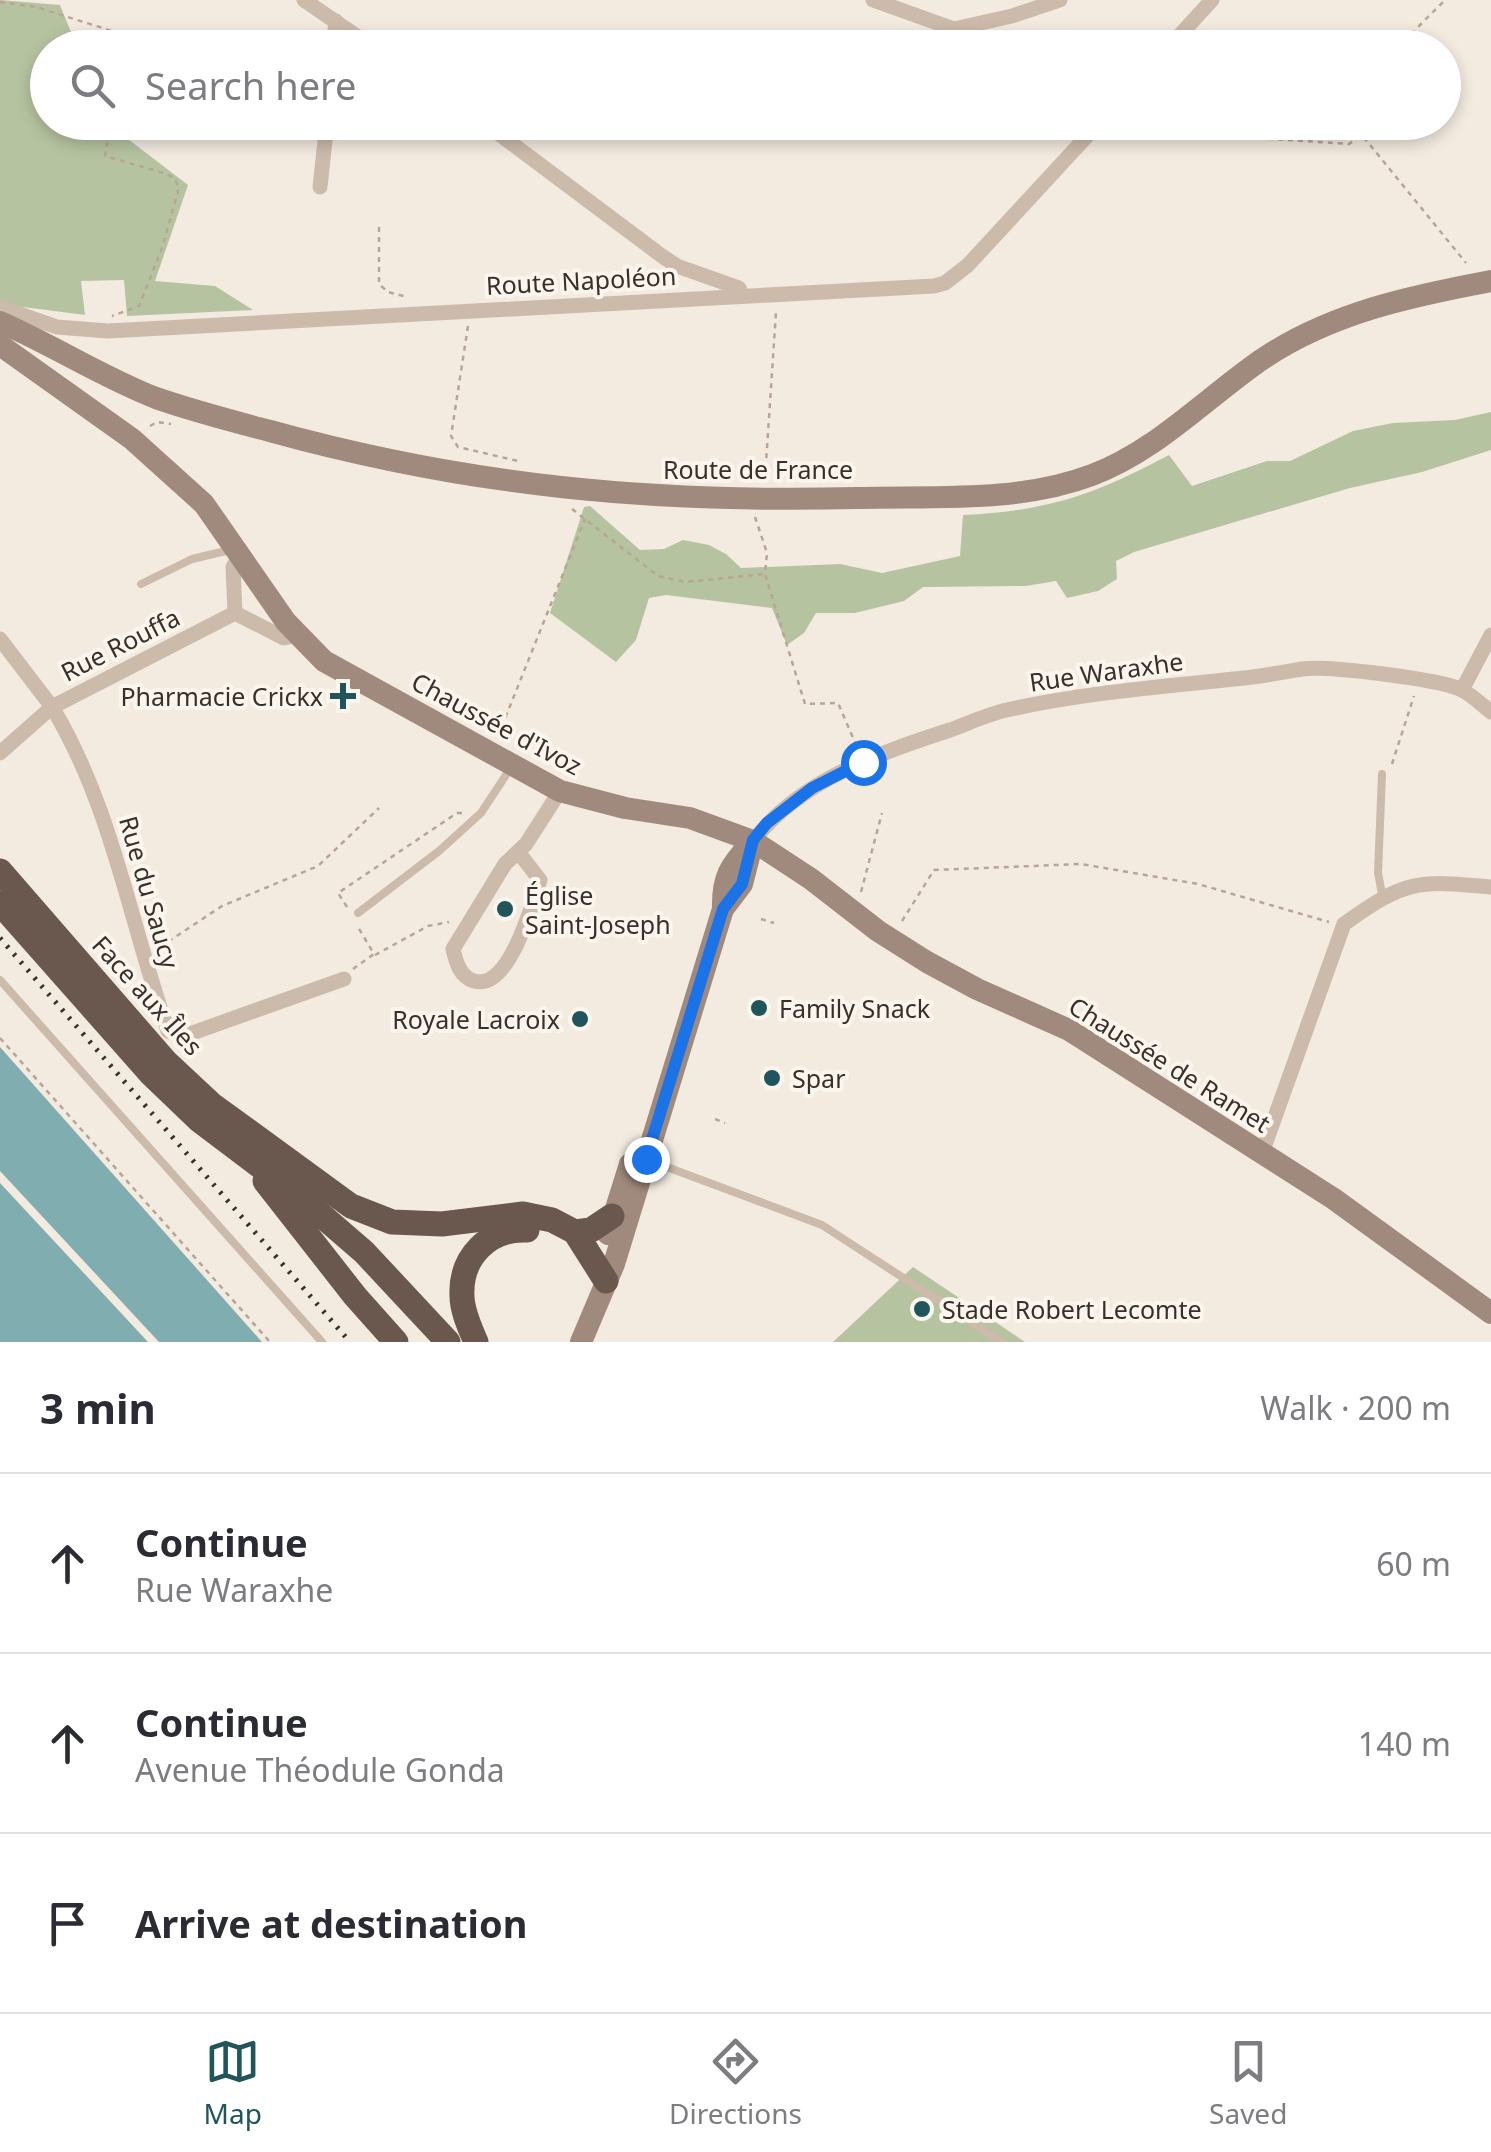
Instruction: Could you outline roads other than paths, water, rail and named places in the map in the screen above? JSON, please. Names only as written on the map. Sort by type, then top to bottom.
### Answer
[{"type":"highway","name":"Face aux Îles","points":[[0,872],[166,1062],[257,1153]]},
{"type":"highway","name":"Face aux Îles","points":[[0,903],[151,1074],[257,1153]]},
{"type":"highway","points":[[257,1153],[352,1206],[392,1222],[442,1224],[523,1214],[552,1220],[575,1232],[591,1230],[612,1216]]},
{"type":"highway","points":[[257,1153],[354,1296],[396,1342]]},
{"type":"highway","points":[[257,1153],[298,1196],[364,1252],[448,1342]]},
{"type":"highway","points":[[257,1153],[390,1261],[462,1342]]},
{"type":"highway","points":[[476,1342],[461,1298],[463,1274],[470,1258],[501,1233],[512,1229],[536,1231],[564,1245],[603,1290]]},
{"type":"highway","points":[[575,1232],[603,1290]]},
{"type":"main road","name":"Route de France","points":[[0,322],[130,387],[202,412],[377,460],[618,494],[756,500],[1010,493],[1064,484],[1092,475],[1145,448],[1264,358],[1321,327],[1375,307],[1486,282]]},
{"type":"main road","name":"Chaussée d'Ivoz","points":[[0,345],[138,444],[204,504],[297,635],[335,668],[560,791],[610,805],[690,818],[753,840]]},
{"type":"main road","name":"Chaussée de Ramet","points":[[753,840],[811,878],[891,940],[954,978],[1069,1030],[1262,1153],[1346,1207],[1491,1312]]},
{"type":"main road","points":[[581,1342],[603,1290],[659,1085],[676,1057],[723,909],[722,886],[729,866],[753,840]]},
{"type":"main road","points":[[603,1290],[602,1255],[612,1216],[639,1158]]},
{"type":"street","points":[[304,0],[349,30]]},
{"type":"street","points":[[872,0],[954,28],[1012,16],[1060,0]]},
{"type":"street","points":[[1184,30],[1212,0]]},
{"type":"street","points":[[335,30],[336,21]]},
{"type":"street","points":[[320,187],[325,140]]},
{"type":"street","points":[[507,140],[677,266],[738,288],[742,296]]},
{"type":"street","name":"Route Napoléon","points":[[0,307],[84,332],[945,283],[968,265],[1083,140]]},
{"type":"street","points":[[235,613],[233,567],[240,552]]},
{"type":"street","name":"Chaussée d'Ivoz","points":[[235,613],[284,638],[297,635]]},
{"type":"street","name":"Rue Rouffa","points":[[0,639],[52,708],[235,613]]},
{"type":"street","points":[[1462,690],[1491,635]]},
{"type":"street","name":"Rue Waraxhe","points":[[753,840],[792,802],[863,762],[1008,710],[1150,687],[1290,674],[1302,669],[1418,680],[1462,690],[1491,712]]},
{"type":"street","points":[[0,753],[52,708]]},
{"type":"street","name":"Rue du Saucy","points":[[52,708],[66,730],[96,800],[142,958],[168,1031],[181,1037],[344,979]]},
{"type":"street","points":[[519,853],[540,880],[505,969],[485,982],[470,980],[457,968],[452,949],[504,864],[519,853],[560,791]]},
{"type":"street","points":[[1262,1153],[1343,926],[1407,886],[1430,882],[1491,887]]},
{"type":"lane","points":[[141,584],[192,559],[240,552]]},
{"type":"lane","points":[[358,913],[481,813],[512,766]]},
{"type":"lane","points":[[1382,774],[1378,873],[1382,899]]},
{"type":"lane","points":[[0,980],[322,1342]]},
{"type":"lane","points":[[639,1158],[822,1224],[1002,1342]]},
{"type":"water","points":[[0,1047],[262,1342],[159,1342],[0,1171]]},
{"type":"water","points":[[0,1183],[148,1342],[0,1342]]},
{"type":"railway","points":[[0,938],[350,1342]]},
{"type":"place","name":"Pharmacie Crickx","points":[[343,696]]},
{"type":"place","name":"Église Saint-Joseph","points":[[505,909]]},
{"type":"place","name":"Family Snack","points":[[759,1008]]},
{"type":"place","name":"Royale Lacroix","points":[[580,1019]]},
{"type":"place","name":"Spar","points":[[772,1078]]},
{"type":"place","name":"Stade Robert Lecomte","points":[[922,1309]]}]
